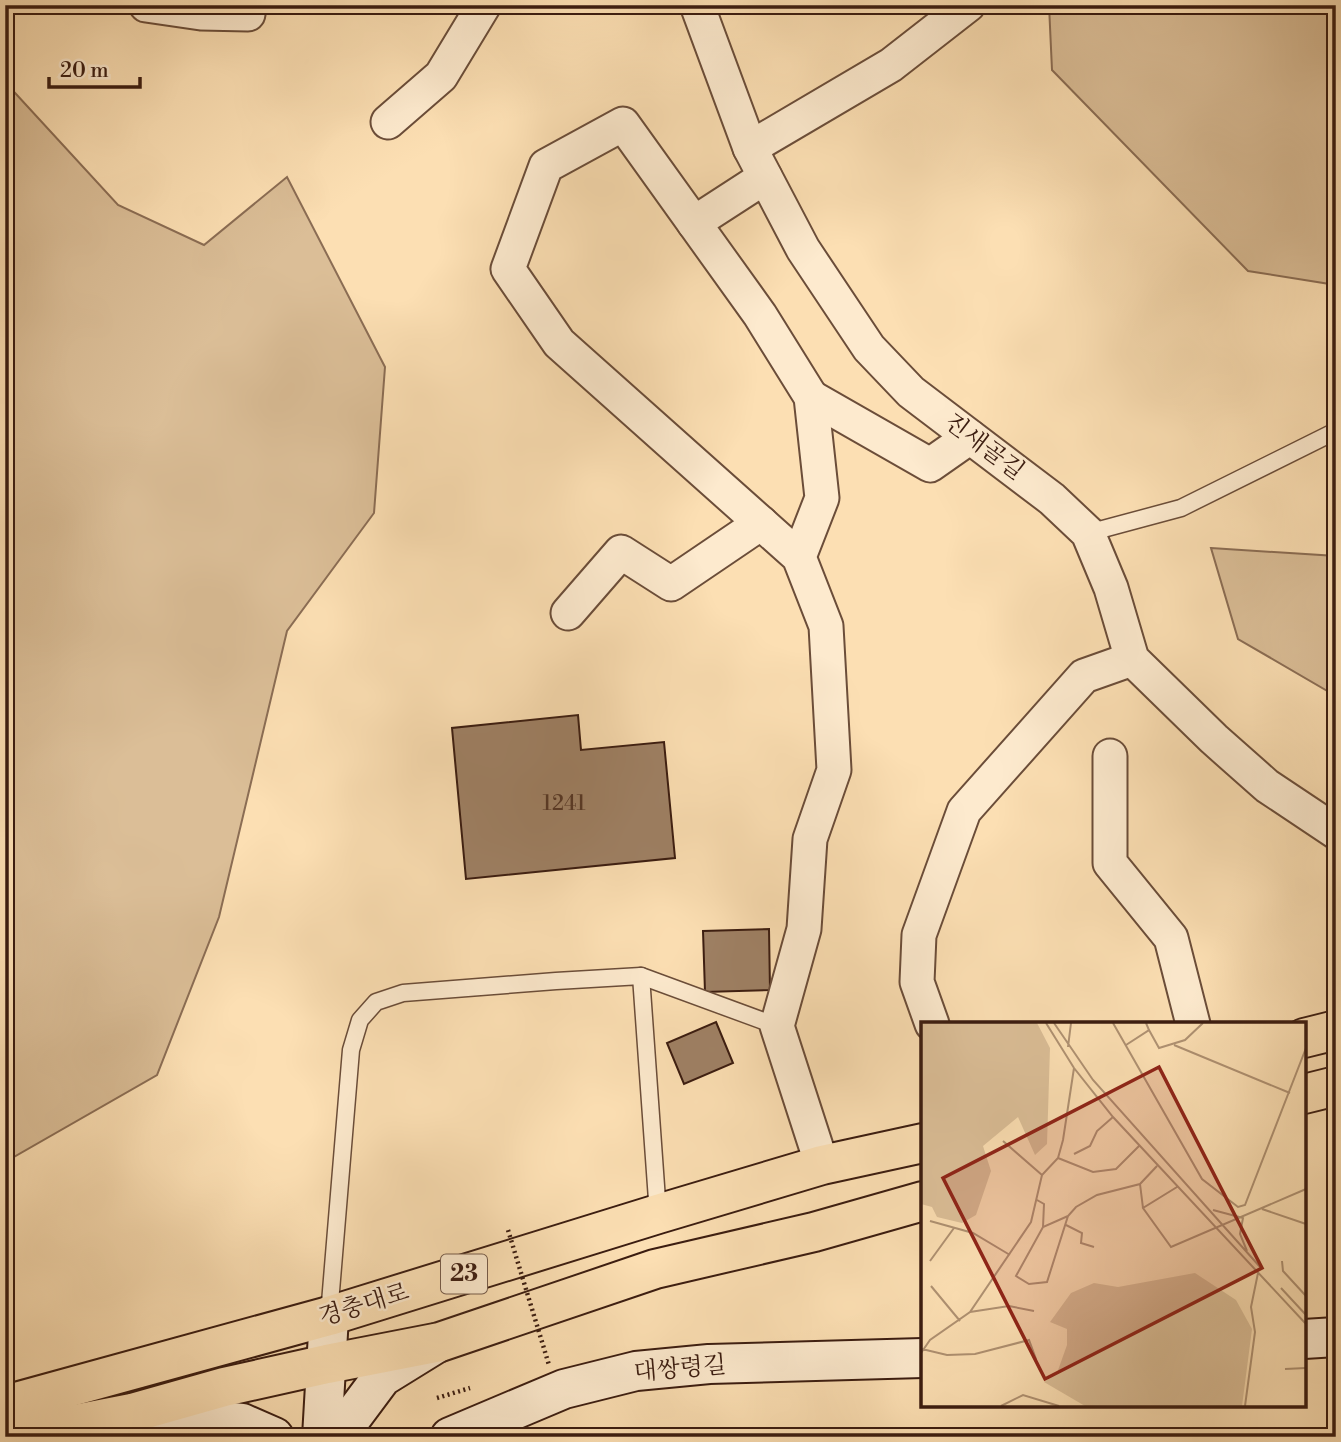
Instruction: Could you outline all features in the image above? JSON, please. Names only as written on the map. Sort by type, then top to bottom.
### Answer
[{"type":"main road","points":[[1306,1038],[1336,1031]]},
{"type":"main road","points":[[1306,1094],[1336,1086]]},
{"type":"main road","name":"경충대로","points":[[5,1405],[329,1316],[822,1165],[921,1143]]},
{"type":"main road","name":"경충대로","points":[[18,1437],[132,1413],[224,1387],[440,1342],[655,1269],[814,1232],[921,1202]]},
{"type":"street","points":[[146,5],[201,13],[248,14],[249,5]]},
{"type":"street","points":[[388,122],[441,76],[484,5]]},
{"type":"street","name":"진새골길","points":[[697,5],[750,148],[803,249],[869,348],[911,392],[1052,499],[1088,533],[1111,587],[1132,659],[1267,786],[1336,832]]},
{"type":"street","points":[[750,148],[891,65],[968,5]]},
{"type":"street","points":[[799,557],[822,498],[811,397],[760,316],[622,124],[546,166],[508,269],[559,342],[799,557],[826,626],[834,770],[810,839],[804,929],[777,1026],[822,1165]]},
{"type":"street","points":[[694,223],[765,177]]},
{"type":"street","points":[[811,397],[930,465],[970,437]]},
{"type":"street","points":[[568,613],[621,552],[671,584],[761,523]]},
{"type":"street","points":[[931,1022],[917,982],[919,935],[964,811],[1084,676],[1132,659]]},
{"type":"street","points":[[1110,756],[1110,863],[1171,938],[1192,1022]]},
{"type":"street","points":[[322,1437],[329,1316]]},
{"type":"street","points":[[1306,1339],[1336,1337]]},
{"type":"street","points":[[340,1437],[382,1377],[440,1342]]},
{"type":"street","name":"대쌍령길","points":[[450,1437],[564,1389],[636,1371],[709,1364],[921,1358]]},
{"type":"street","points":[[132,1413],[242,1423],[274,1437]]},
{"type":"lane","points":[[1088,533],[1181,508],[1336,431]]},
{"type":"lane","points":[[641,976],[657,1214]]},
{"type":"lane","points":[[329,1316],[351,1050],[360,1020],[376,1002],[403,993],[641,976],[777,1026]]},
{"type":"path","points":[[508,1230],[549,1365]]},
{"type":"shaded area","points":[[1049,5],[1336,5],[1336,285],[1248,271],[1052,70]]},
{"type":"shaded area","points":[[5,82],[118,205],[204,245],[287,177],[385,367],[374,513],[287,631],[219,917],[157,1075],[5,1162]]},
{"type":"shaded area","points":[[1211,548],[1336,556],[1336,696],[1238,639]]},
{"type":"building","points":[[578,715],[581,750],[664,742],[675,858],[466,879],[452,728]]},
{"type":"building","points":[[769,929],[770,990],[705,992],[703,931]]},
{"type":"building","points":[[716,1022],[733,1063],[684,1084],[667,1043]]}]
